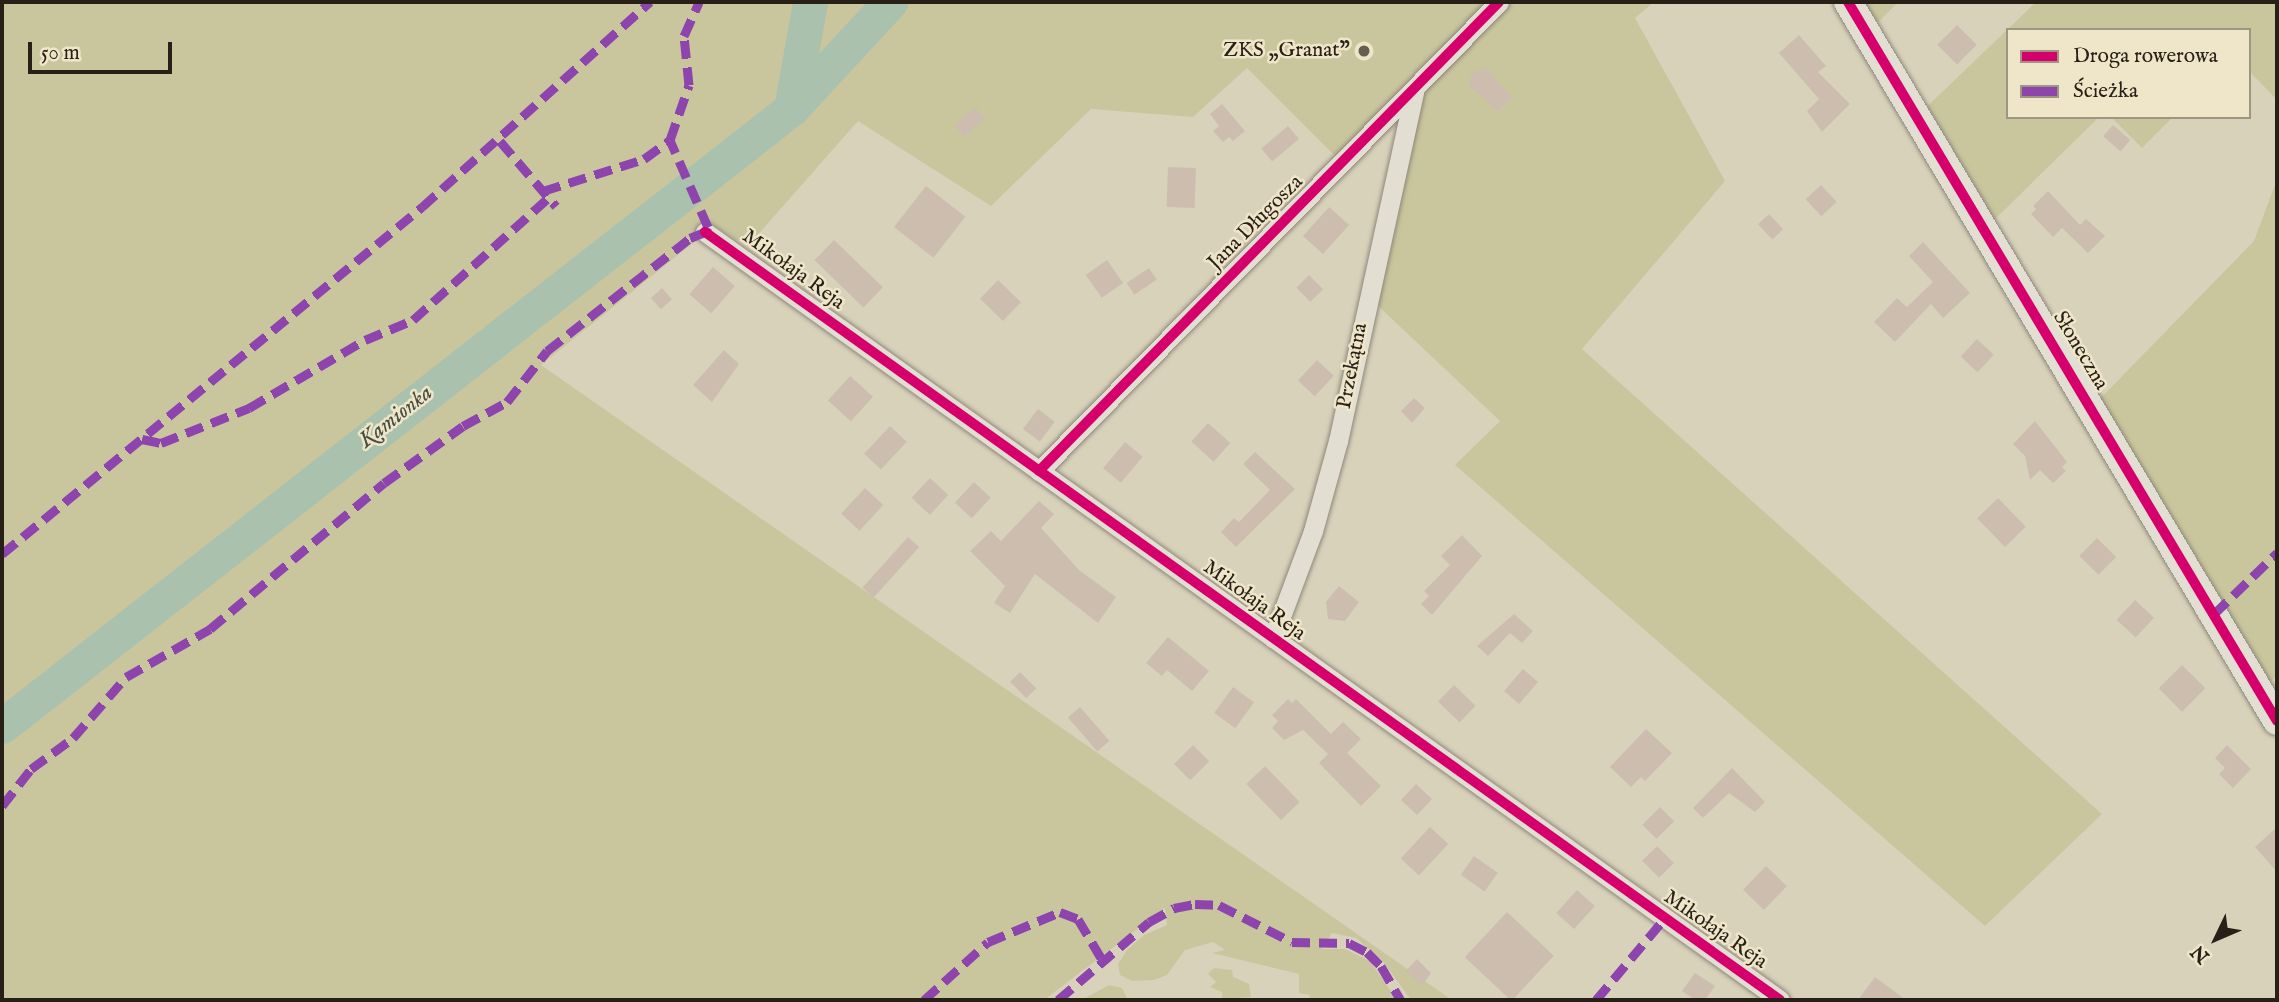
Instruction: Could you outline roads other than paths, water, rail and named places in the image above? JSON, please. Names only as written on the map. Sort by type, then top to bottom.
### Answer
[{"type":"street","name":"Jana Długosza","points":[[1039,471],[1499,2]]},
{"type":"street","name":"Słoneczna","points":[[1848,2],[2277,721]]},
{"type":"street","name":"Przekątna","points":[[1273,638],[1313,531],[1338,441],[1414,89]]},
{"type":"street","name":"Mikołaja Reja","points":[[705,232],[1780,1000]]},
{"type":"waterway","name":"Kamionka","points":[[2,726],[791,109],[810,2]]},
{"type":"waterway","name":"Kamionka","points":[[791,109],[890,2]]},
{"type":"place","name":"ZKS „Granat”","points":[[1364,51]]}]
